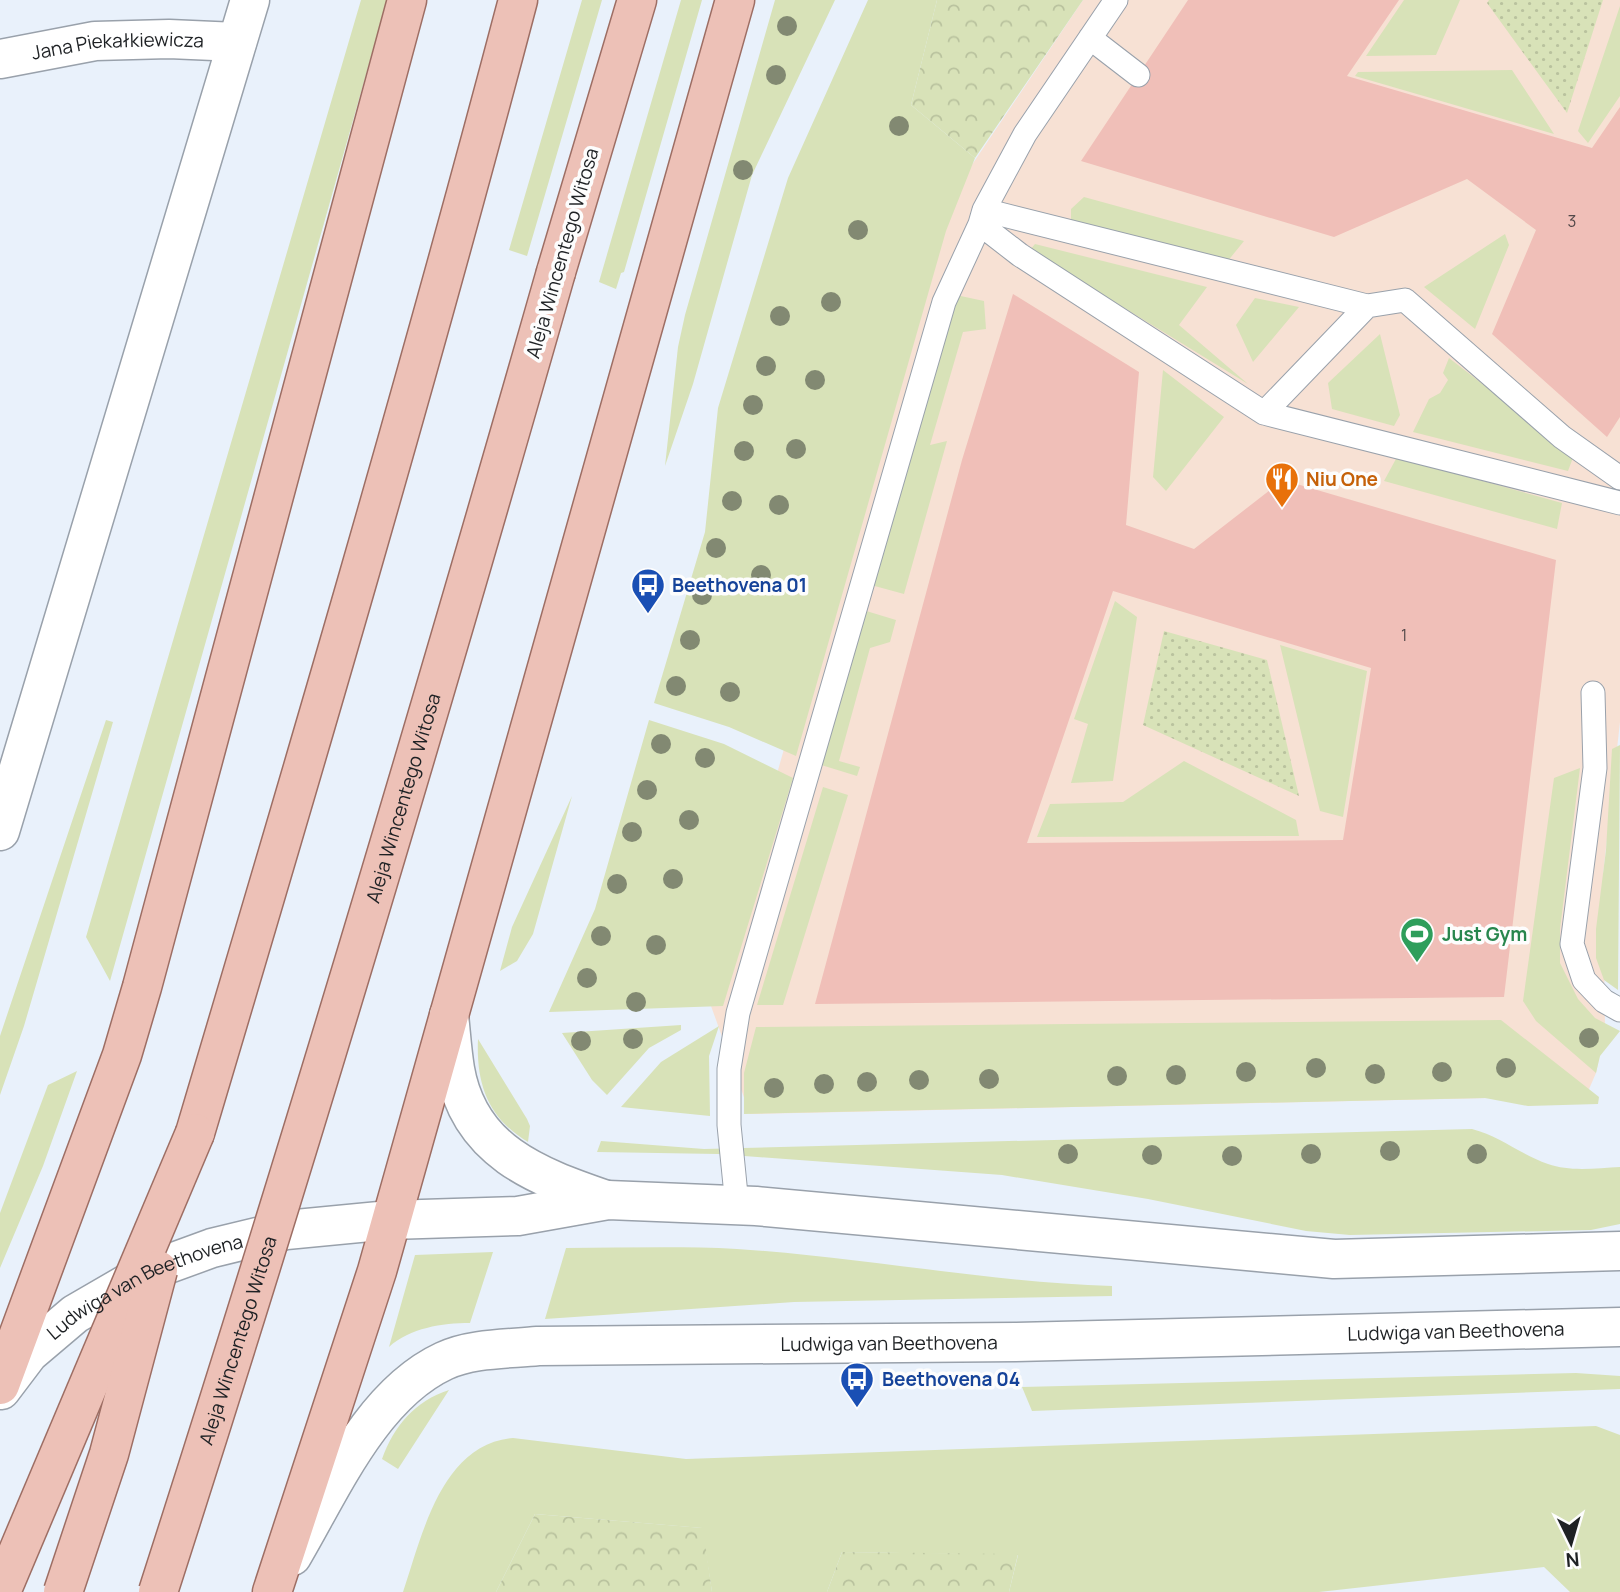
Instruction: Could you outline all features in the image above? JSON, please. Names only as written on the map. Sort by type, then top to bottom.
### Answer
[{"type":"main road","points":[[0,1385],[122,1055],[142,987],[407,0]]},
{"type":"main road","points":[[63,1592],[109,1454],[195,1133],[317,726],[454,243],[518,0]]},
{"type":"main road","name":"Aleja Wincentego Witosa","points":[[158,1592],[256,1287],[422,743],[556,272],[637,0]]},
{"type":"main road","points":[[273,1588],[390,1220],[735,0]]},
{"type":"main road","points":[[1,1592],[195,1133]]},
{"type":"street","points":[[0,831],[250,0]]},
{"type":"street","name":"Jana Piekałkiewicza","points":[[0,60],[95,41],[169,39],[237,42]]},
{"type":"street","name":"Ludwiga van Beethovena","points":[[449,1015],[455,1071],[471,1116],[498,1149],[531,1172],[608,1200]]},
{"type":"street","name":"Ludwiga van Beethovena","points":[[0,1392],[29,1353],[75,1314],[149,1271],[212,1248],[286,1230],[390,1220],[518,1216],[608,1200],[737,1205],[1334,1259],[1620,1251]]},
{"type":"street","name":"Ludwiga van Beethovena","points":[[273,1588],[375,1417],[414,1377],[446,1360],[475,1353],[538,1346],[1016,1342],[1620,1328]]},
{"type":"lane","points":[[737,1205],[729,1125],[729,1069],[738,1013],[944,302],[982,217],[1025,134],[1116,0]]},
{"type":"lane","points":[[1090,38],[1138,75]]},
{"type":"lane","points":[[982,217],[1367,306],[1405,300],[1562,437],[1620,478]]},
{"type":"lane","points":[[982,217],[1020,255],[1265,413],[1620,503]]},
{"type":"lane","points":[[1265,413],[1367,306]]},
{"type":"lane","points":[[1593,693],[1595,768],[1572,944],[1584,980],[1604,1001],[1620,1010]]},
{"type":"shaded area","points":[[1083,0],[1620,0],[1620,722],[1603,875],[1605,1028],[1596,1073],[1586,1096],[750,1114],[711,1006],[934,221]]},
{"type":"green space","points":[[361,0],[387,0],[110,981],[86,937]]},
{"type":"green space","points":[[582,0],[602,0],[527,256],[509,250]]},
{"type":"green space","points":[[681,0],[702,0],[624,272],[621,273],[616,289],[599,282]]},
{"type":"green space","points":[[775,0],[835,0],[752,175],[693,384],[665,466],[678,347],[685,315]]},
{"type":"green space","points":[[868,0],[937,0],[911,105],[975,158],[946,231],[796,756],[729,727],[654,703],[705,532],[718,408],[788,178]]},
{"type":"green space","points":[[937,0],[1083,0],[975,158],[911,105]]},
{"type":"green space","points":[[1404,0],[1460,0],[1436,55],[1366,56]]},
{"type":"green space","points":[[1489,0],[1603,0],[1567,113],[1487,3]]},
{"type":"green space","points":[[1620,6],[1620,96],[1588,143],[1578,131]]},
{"type":"green space","points":[[1512,70],[1554,134],[1355,76],[1358,72]]},
{"type":"green space","points":[[1084,197],[1244,241],[1227,262],[1071,221],[1071,209]]},
{"type":"green space","points":[[1505,234],[1509,245],[1475,329],[1424,287]]},
{"type":"green space","points":[[1035,244],[1207,287],[1179,325],[1248,384],[1030,250]]},
{"type":"green space","points":[[956,295],[984,301],[986,329],[963,332],[930,445],[947,441],[904,594],[871,585]]},
{"type":"green space","points":[[1255,298],[1299,307],[1253,362],[1236,325]]},
{"type":"green space","points":[[1380,334],[1400,415],[1394,426],[1332,409],[1328,383]]},
{"type":"green space","points":[[1449,358],[1574,455],[1568,471],[1413,432],[1429,399],[1440,393],[1448,380],[1443,373]]},
{"type":"green space","points":[[1163,370],[1224,417],[1166,491],[1153,477]]},
{"type":"green space","points":[[1397,457],[1562,503],[1557,529],[1384,481]]},
{"type":"green space","points":[[1115,601],[1137,617],[1113,781],[1071,783],[1088,724],[1074,719]]},
{"type":"green space","points":[[863,610],[896,620],[890,642],[870,648],[839,761],[860,767],[857,776],[818,764]]},
{"type":"green space","points":[[1164,631],[1267,660],[1299,796],[1143,725]]},
{"type":"green space","points":[[1280,645],[1367,671],[1343,817],[1320,811]]},
{"type":"green space","points":[[106,720],[113,722],[24,1026],[0,1095],[0,1036]]},
{"type":"green space","points":[[649,720],[724,744],[793,778],[723,1006],[549,1012],[595,909]]},
{"type":"green space","points":[[1620,745],[1618,990],[1604,980],[1596,958],[1596,929],[1606,850],[1612,749]]},
{"type":"green space","points":[[1184,761],[1296,820],[1299,836],[1037,837],[1050,804],[1123,802]]},
{"type":"green space","points":[[1580,768],[1560,929],[1560,963],[1578,999],[1595,1018],[1620,1031],[1600,1056],[1596,1073],[1536,1021],[1523,1001],[1554,778]]},
{"type":"green space","points":[[823,787],[848,795],[783,1005],[757,1005]]},
{"type":"green space","points":[[572,796],[533,934],[517,961],[500,971],[512,927]]},
{"type":"green space","points":[[1501,1020],[1599,1097],[1598,1104],[1528,1106],[1485,1098],[744,1114],[744,1073],[756,1027]]},
{"type":"green space","points":[[681,1025],[681,1030],[649,1048],[607,1095],[592,1080],[562,1033]]},
{"type":"green space","points":[[719,1026],[709,1056],[710,1116],[621,1107],[661,1062]]},
{"type":"green space","points":[[478,1039],[527,1119],[530,1126],[528,1142],[503,1122],[487,1098],[479,1071]]},
{"type":"green space","points":[[77,1071],[43,1166],[0,1268],[0,1213],[48,1085]]},
{"type":"green space","points":[[1472,1129],[1556,1166],[1584,1169],[1620,1167],[1620,1224],[1591,1230],[1350,1235],[1306,1231],[1148,1199],[1002,1175],[718,1154],[597,1152],[601,1141],[704,1149]]},
{"type":"green space","points":[[566,1248],[694,1248],[784,1253],[1018,1280],[1112,1286],[1112,1296],[794,1302],[545,1319]]},
{"type":"green space","points":[[493,1252],[470,1323],[448,1324],[416,1331],[389,1347],[415,1255]]},
{"type":"green space","points":[[1576,1373],[1620,1376],[1620,1389],[1032,1411],[1022,1387]]},
{"type":"green space","points":[[449,1390],[398,1469],[382,1459],[407,1416],[426,1401]]},
{"type":"green space","points":[[1596,1426],[1620,1435],[1620,1592],[1570,1592],[1544,1567],[1319,1592],[1009,1592],[1018,1555],[842,1552],[827,1592],[712,1592],[702,1528],[535,1514],[496,1592],[403,1592],[427,1520],[452,1475],[468,1457],[488,1444],[513,1438],[686,1459]]},
{"type":"green space","points":[[535,1514],[703,1528],[712,1592],[496,1592]]},
{"type":"green space","points":[[842,1552],[1018,1554],[1009,1592],[827,1592]]},
{"type":"building","points":[[1188,0],[1399,0],[1347,76],[1592,148],[1620,107],[1620,417],[1607,437],[1492,334],[1536,230],[1467,179],[1334,237],[1081,161]]},
{"type":"building","points":[[1013,294],[1139,372],[1126,525],[1194,549],[1283,480],[1556,560],[1504,997],[815,1004],[962,460]],"holes":[[[1113,591],[1371,668],[1343,840],[1027,843]]]},
{"type":"place","name":"Niu One","points":[[1282,509]]},
{"type":"place","name":"Beethovena 01","points":[[648,615]]},
{"type":"place","name":"Just Gym","points":[[1417,964]]},
{"type":"place","name":"Beethovena 04","points":[[857,1409]]}]
